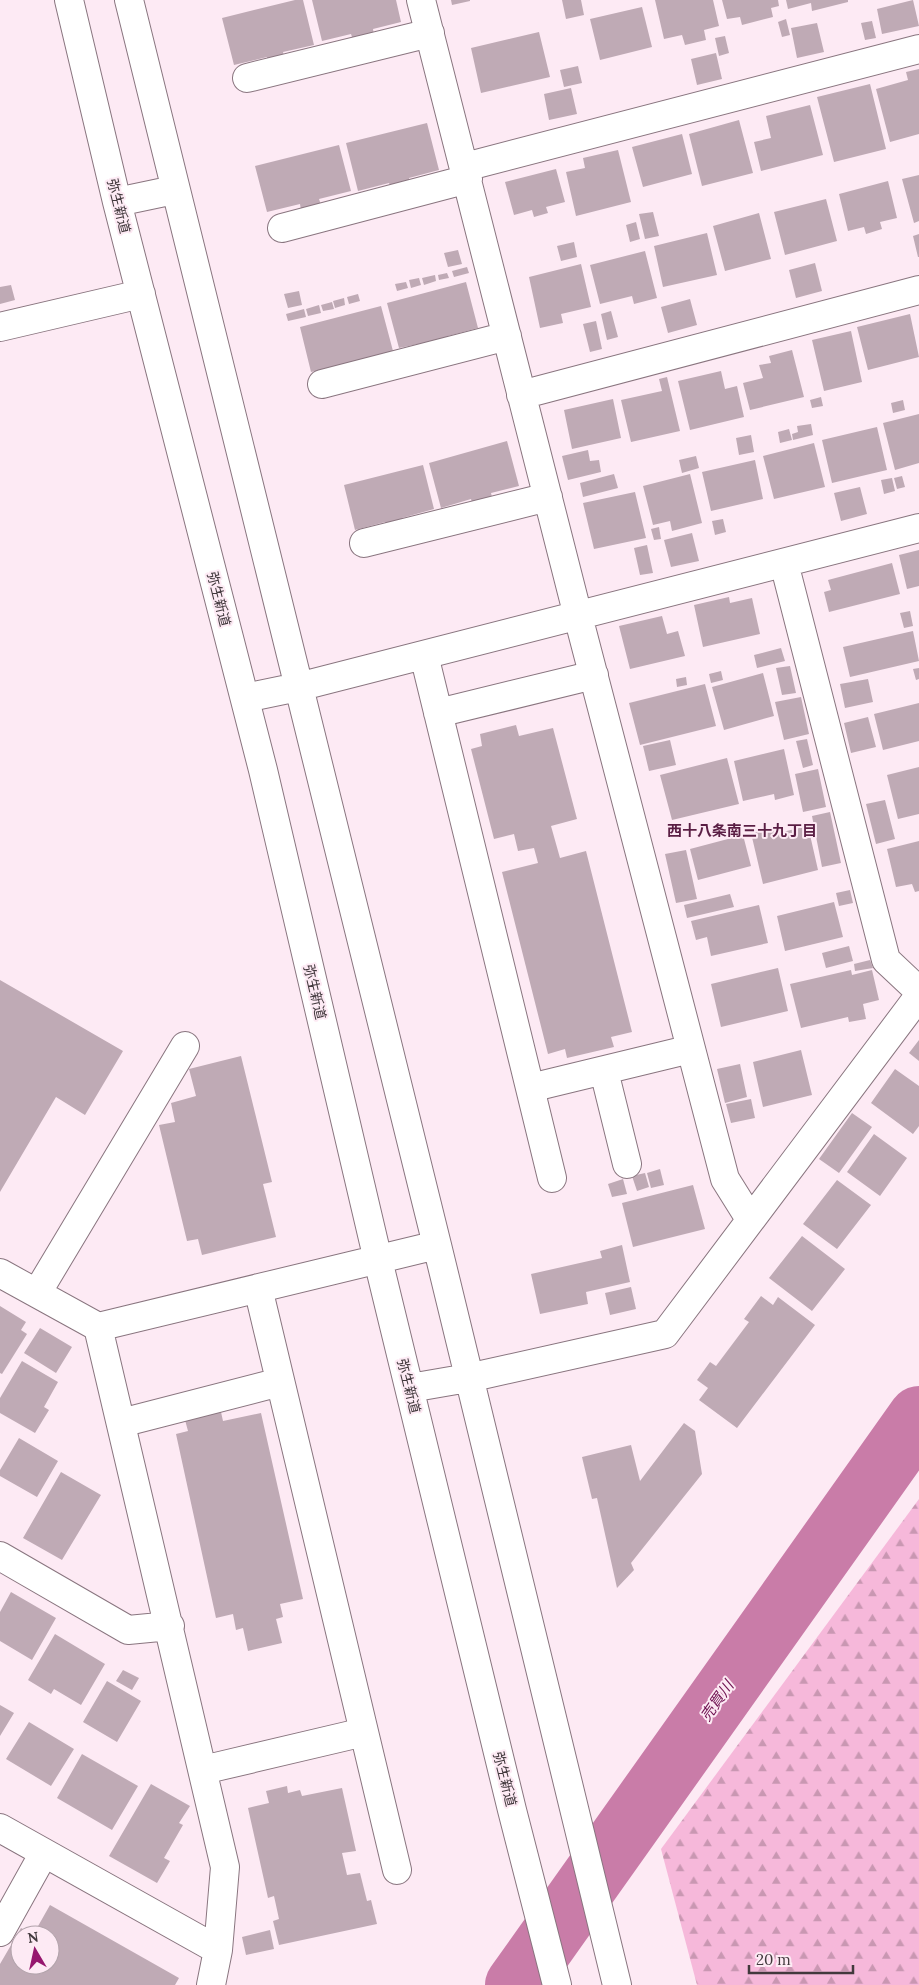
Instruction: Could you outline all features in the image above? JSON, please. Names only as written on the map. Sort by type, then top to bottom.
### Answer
[{"type":"street","name":"弥生新道","points":[[69,0],[117,202],[245,698],[378,1260],[512,1810],[557,1985]]},
{"type":"street","points":[[128,0],[436,1245],[616,1985]]},
{"type":"street","points":[[421,0],[467,173],[521,395],[725,1179],[750,1219]]},
{"type":"street","points":[[246,78],[430,33]]},
{"type":"street","points":[[282,228],[467,173],[919,49]]},
{"type":"street","points":[[117,202],[174,190]]},
{"type":"street","points":[[521,395],[919,290]]},
{"type":"street","points":[[0,327],[141,294]]},
{"type":"street","points":[[322,384],[506,336]]},
{"type":"street","points":[[364,543],[548,497]]},
{"type":"street","points":[[245,698],[298,687],[919,528]]},
{"type":"street","points":[[784,563],[886,960],[919,991]]},
{"type":"street","points":[[424,655],[552,1178]]},
{"type":"street","points":[[438,713],[594,675]]},
{"type":"street","points":[[410,1388],[468,1378],[665,1334],[919,996]]},
{"type":"street","points":[[36,1293],[185,1046]]},
{"type":"street","points":[[530,1088],[691,1049]]},
{"type":"street","points":[[604,1071],[627,1164]]},
{"type":"street","points":[[0,1273],[98,1327],[436,1245]]},
{"type":"street","points":[[258,1288],[397,1870]]},
{"type":"street","points":[[98,1327],[170,1626],[225,1866],[218,1950],[211,1985]]},
{"type":"street","points":[[121,1422],[280,1382]]},
{"type":"street","points":[[0,1556],[128,1630],[170,1626]]},
{"type":"street","points":[[203,1770],[364,1732]]},
{"type":"street","points":[[0,1828],[218,1950]]},
{"type":"street","points":[[0,1932],[44,1853]]},
{"type":"green space","points":[[919,1499],[919,1985],[697,1985],[661,1849]]},
{"type":"building","points":[[295,0],[303,0],[314,45],[283,52],[285,59],[268,62],[267,57],[234,65],[222,18]]},
{"type":"building","points":[[312,0],[396,0],[401,22],[373,29],[374,35],[353,40],[351,34],[322,41]]},
{"type":"building","points":[[451,0],[470,0],[470,1],[452,5]]},
{"type":"building","points":[[562,0],[581,0],[584,15],[566,19]]},
{"type":"building","points":[[655,0],[713,0],[719,26],[704,30],[706,40],[685,45],[682,35],[664,39]]},
{"type":"building","points":[[722,0],[778,0],[779,6],[771,8],[773,17],[742,25],[740,17],[727,19]]},
{"type":"building","points":[[786,0],[848,0],[848,2],[812,11],[811,3],[788,9]]},
{"type":"building","points":[[913,0],[919,26],[882,34],[877,9]]},
{"type":"building","points":[[642,7],[652,47],[600,60],[590,19]]},
{"type":"building","points":[[786,19],[790,35],[782,37],[778,22]]},
{"type":"building","points":[[872,21],[876,38],[865,40],[861,23]]},
{"type":"building","points":[[817,23],[824,52],[797,58],[791,28]]},
{"type":"building","points":[[539,32],[550,77],[481,93],[471,48]]},
{"type":"building","points":[[725,36],[729,53],[719,56],[715,38]]},
{"type":"building","points":[[716,53],[722,79],[697,85],[691,59]]},
{"type":"building","points":[[578,66],[582,83],[564,87],[560,70]]},
{"type":"building","points":[[919,69],[919,134],[890,142],[876,89],[908,80],[906,72]]},
{"type":"building","points":[[870,84],[886,149],[834,162],[817,97]]},
{"type":"building","points":[[571,88],[577,114],[549,120],[544,94]]},
{"type":"building","points":[[810,105],[823,155],[761,171],[754,142],[771,138],[766,116]]},
{"type":"building","points":[[739,120],[753,173],[702,186],[689,134]]},
{"type":"building","points":[[427,123],[439,170],[409,178],[410,183],[391,188],[389,183],[358,191],[346,143]]},
{"type":"building","points":[[682,134],[692,174],[643,187],[632,147]]},
{"type":"building","points":[[339,145],[351,191],[319,199],[321,205],[301,210],[300,204],[267,212],[255,166]]},
{"type":"building","points":[[618,150],[631,202],[576,216],[566,172],[585,168],[583,158]]},
{"type":"building","points":[[556,169],[565,202],[546,207],[548,213],[534,217],[532,210],[514,215],[505,182]]},
{"type":"building","points":[[919,175],[919,221],[914,223],[902,179]]},
{"type":"building","points":[[888,181],[897,218],[880,222],[882,229],[866,234],[864,227],[848,231],[839,194]]},
{"type":"building","points":[[826,199],[837,241],[785,255],[774,212]]},
{"type":"building","points":[[653,212],[659,236],[645,239],[639,214]]},
{"type":"building","points":[[759,213],[771,259],[725,271],[713,226]]},
{"type":"building","points":[[636,222],[640,239],[630,242],[626,225]]},
{"type":"building","points":[[707,233],[717,275],[663,287],[654,246]]},
{"type":"building","points":[[919,234],[919,257],[918,257],[913,236]]},
{"type":"building","points":[[574,242],[577,257],[561,261],[557,246]]},
{"type":"building","points":[[458,250],[462,264],[448,267],[444,253]]},
{"type":"building","points":[[645,251],[657,298],[634,304],[632,296],[600,304],[590,265]]},
{"type":"building","points":[[815,263],[822,291],[796,298],[789,270]]},
{"type":"building","points":[[581,264],[591,307],[561,314],[563,323],[540,328],[529,277]]},
{"type":"building","points":[[467,267],[469,273],[454,277],[452,271]]},
{"type":"building","points":[[447,273],[449,278],[439,280],[438,275]]},
{"type":"building","points":[[435,275],[436,281],[424,285],[422,278]]},
{"type":"building","points":[[419,278],[421,285],[411,288],[409,280]]},
{"type":"building","points":[[406,282],[408,288],[397,291],[395,284]]},
{"type":"building","points":[[466,282],[478,328],[448,336],[450,340],[429,346],[428,342],[399,348],[387,303]]},
{"type":"building","points":[[11,285],[15,300],[0,304],[0,287]]},
{"type":"building","points":[[299,291],[302,305],[288,308],[284,294]]},
{"type":"building","points":[[358,294],[360,301],[349,304],[347,297]]},
{"type":"building","points":[[344,298],[345,305],[335,308],[333,301]]},
{"type":"building","points":[[690,299],[697,325],[668,333],[661,307]]},
{"type":"building","points":[[332,302],[334,309],[323,311],[321,305]]},
{"type":"building","points":[[319,305],[321,313],[308,316],[306,309]]},
{"type":"building","points":[[381,306],[393,351],[364,359],[366,365],[344,371],[343,364],[311,372],[300,327]]},
{"type":"building","points":[[304,309],[306,317],[288,321],[286,314]]},
{"type":"building","points":[[611,311],[618,337],[607,340],[601,314]]},
{"type":"building","points":[[910,314],[919,357],[868,370],[857,327]]},
{"type":"building","points":[[596,321],[602,349],[590,352],[583,324]]},
{"type":"building","points":[[851,331],[862,382],[824,391],[812,340]]},
{"type":"building","points":[[792,350],[804,397],[750,410],[743,383],[763,378],[759,365],[771,363],[769,356]]},
{"type":"building","points":[[721,371],[725,389],[737,386],[744,417],[690,430],[678,381]]},
{"type":"building","points":[[667,377],[680,431],[631,442],[621,400],[662,391],[659,379]]},
{"type":"building","points":[[821,397],[823,406],[812,408],[810,400]]},
{"type":"building","points":[[613,399],[621,438],[572,449],[564,410]]},
{"type":"building","points":[[903,400],[905,410],[893,413],[891,403]]},
{"type":"building","points":[[919,414],[919,463],[895,470],[883,423]]},
{"type":"building","points":[[811,424],[813,435],[793,440],[792,434],[798,432],[797,426]]},
{"type":"building","points":[[877,427],[887,470],[832,483],[822,440]]},
{"type":"building","points":[[789,429],[792,440],[780,443],[778,432]]},
{"type":"building","points":[[751,435],[754,452],[739,455],[736,438]]},
{"type":"building","points":[[507,441],[519,486],[491,493],[493,501],[473,506],[471,499],[441,508],[429,463]]},
{"type":"building","points":[[814,443],[825,487],[774,499],[763,456]]},
{"type":"building","points":[[588,450],[590,461],[599,460],[601,472],[568,480],[562,456]]},
{"type":"building","points":[[696,456],[699,468],[682,473],[679,460]]},
{"type":"building","points":[[755,460],[763,499],[711,511],[702,472]]},
{"type":"building","points":[[423,465],[434,509],[402,518],[403,523],[386,527],[385,522],[355,530],[344,485]]},
{"type":"building","points":[[614,474],[618,488],[583,497],[580,483]]},
{"type":"building","points":[[690,474],[702,523],[672,531],[670,521],[653,525],[643,486]]},
{"type":"building","points":[[902,476],[905,487],[897,489],[894,478]]},
{"type":"building","points":[[892,478],[895,491],[884,494],[881,480]]},
{"type":"building","points":[[860,487],[867,514],[841,521],[834,493]]},
{"type":"building","points":[[635,492],[646,538],[594,549],[583,503]]},
{"type":"building","points":[[723,519],[726,532],[715,535],[712,521]]},
{"type":"building","points":[[659,527],[661,539],[654,540],[651,529]]},
{"type":"building","points":[[692,533],[699,561],[671,567],[664,540]]},
{"type":"building","points":[[647,545],[653,573],[640,575],[634,548]]},
{"type":"building","points":[[919,550],[919,586],[907,589],[899,555]]},
{"type":"building","points":[[892,563],[900,594],[829,612],[824,592],[831,590],[828,580]]},
{"type":"building","points":[[729,597],[730,603],[752,598],[760,634],[703,647],[694,605]]},
{"type":"building","points":[[910,611],[913,626],[904,628],[900,613]]},
{"type":"building","points":[[662,616],[667,634],[678,631],[685,656],[630,669],[619,626]]},
{"type":"building","points":[[913,631],[919,661],[850,677],[843,647]]},
{"type":"building","points":[[781,648],[785,661],[757,668],[754,655]]},
{"type":"building","points":[[790,666],[796,693],[782,695],[776,668]]},
{"type":"building","points":[[919,668],[919,679],[916,680],[913,669]]},
{"type":"building","points":[[721,671],[723,680],[711,683],[709,674]]},
{"type":"building","points":[[763,673],[774,716],[724,730],[712,687]]},
{"type":"building","points":[[686,677],[687,685],[677,687],[676,679]]},
{"type":"building","points":[[868,679],[873,702],[845,708],[840,684]]},
{"type":"building","points":[[705,684],[716,726],[640,745],[629,703]]},
{"type":"building","points":[[801,697],[809,734],[784,740],[775,702]]},
{"type":"building","points":[[919,703],[919,741],[883,750],[874,714]]},
{"type":"building","points":[[868,717],[876,747],[851,753],[844,723]]},
{"type":"building","points":[[516,725],[519,736],[553,728],[577,819],[551,826],[560,858],[586,851],[632,1032],[611,1037],[614,1047],[567,1058],[565,1049],[548,1054],[502,872],[538,863],[534,848],[518,851],[514,834],[494,839],[471,749],[482,746],[480,734]]},
{"type":"building","points":[[807,739],[813,765],[803,768],[796,741]]},
{"type":"building","points":[[670,740],[676,765],[649,771],[643,746]]},
{"type":"building","points":[[784,749],[794,795],[775,800],[774,794],[743,801],[734,761]]},
{"type":"building","points":[[727,758],[739,804],[672,820],[660,775]]},
{"type":"building","points":[[919,767],[919,814],[898,819],[887,775]]},
{"type":"building","points":[[818,769],[826,807],[803,812],[795,774]]},
{"type":"building","points":[[885,800],[895,839],[876,844],[866,804]]},
{"type":"building","points":[[830,812],[841,863],[822,867],[812,816]]},
{"type":"building","points":[[808,826],[818,870],[763,884],[751,833],[776,827],[778,833]]},
{"type":"building","points":[[743,835],[751,866],[698,880],[690,849]]},
{"type":"building","points":[[919,841],[919,891],[915,892],[912,884],[896,887],[887,849]]},
{"type":"building","points":[[686,850],[697,899],[676,903],[665,854]]},
{"type":"building","points":[[850,890],[853,903],[839,906],[836,893]]},
{"type":"building","points":[[730,894],[734,907],[687,918],[684,905]]},
{"type":"building","points":[[834,902],[843,937],[785,951],[777,916]]},
{"type":"building","points":[[759,905],[768,943],[711,956],[707,937],[696,940],[691,921]]},
{"type":"building","points":[[849,946],[853,961],[826,968],[822,953]]},
{"type":"building","points":[[870,960],[873,968],[855,971],[854,964]]},
{"type":"building","points":[[778,968],[788,1011],[721,1027],[711,984]]},
{"type":"building","points":[[851,970],[852,975],[872,970],[879,1000],[863,1004],[866,1019],[849,1022],[848,1017],[801,1028],[790,984]]},
{"type":"building","points":[[0,980],[123,1051],[85,1115],[56,1097],[0,1192]]},
{"type":"building","points":[[919,1040],[919,1061],[909,1053]]},
{"type":"building","points":[[801,1050],[812,1095],[763,1107],[753,1062]]},
{"type":"building","points":[[241,1056],[272,1182],[263,1184],[276,1237],[202,1255],[198,1239],[187,1241],[159,1125],[175,1122],[171,1103],[196,1096],[189,1069]]},
{"type":"building","points":[[740,1064],[747,1097],[725,1103],[717,1069]]},
{"type":"building","points":[[895,1069],[919,1086],[919,1126],[913,1134],[871,1103]]},
{"type":"building","points":[[751,1099],[755,1118],[731,1123],[726,1104]]},
{"type":"building","points":[[852,1113],[872,1127],[839,1173],[819,1159]]},
{"type":"building","points":[[874,1134],[907,1158],[880,1196],[847,1172]]},
{"type":"building","points":[[660,1169],[664,1185],[651,1188],[647,1173]]},
{"type":"building","points":[[645,1173],[649,1187],[637,1191],[632,1176]]},
{"type":"building","points":[[623,1179],[627,1194],[612,1197],[608,1184]]},
{"type":"building","points":[[837,1180],[871,1205],[837,1249],[803,1224]]},
{"type":"building","points":[[693,1185],[705,1229],[633,1247],[622,1203]]},
{"type":"building","points":[[802,1236],[845,1269],[812,1311],[769,1278]]},
{"type":"building","points":[[622,1245],[630,1282],[586,1292],[588,1304],[540,1314],[531,1274],[602,1258],[600,1251]]},
{"type":"building","points":[[631,1287],[636,1309],[610,1315],[605,1293]]},
{"type":"building","points":[[761,1296],[773,1305],[778,1297],[815,1325],[737,1428],[699,1400],[708,1388],[697,1380],[710,1362],[716,1366],[749,1322],[744,1319]]},
{"type":"building","points":[[0,1306],[26,1322],[21,1330],[27,1334],[2,1374],[0,1373]]},
{"type":"building","points":[[40,1328],[72,1347],[56,1373],[24,1353]]},
{"type":"building","points":[[22,1361],[58,1382],[44,1407],[49,1410],[35,1433],[0,1413],[0,1398]]},
{"type":"building","points":[[221,1412],[223,1421],[261,1413],[303,1599],[280,1604],[283,1617],[276,1619],[282,1643],[248,1651],[243,1628],[236,1630],[233,1614],[216,1618],[176,1434],[188,1431],[185,1420]]},
{"type":"building","points":[[684,1423],[695,1431],[702,1474],[631,1563],[634,1570],[617,1588],[597,1498],[592,1499],[582,1457],[631,1445],[640,1481]]},
{"type":"building","points":[[19,1438],[58,1461],[37,1497],[0,1476],[0,1470]]},
{"type":"building","points":[[61,1472],[101,1495],[62,1560],[23,1538]]},
{"type":"building","points":[[11,1592],[56,1618],[32,1660],[0,1641],[0,1612]]},
{"type":"building","points":[[55,1634],[105,1664],[81,1705],[54,1689],[51,1694],[28,1680]]},
{"type":"building","points":[[123,1670],[139,1678],[132,1690],[116,1681]]},
{"type":"building","points":[[107,1681],[141,1701],[117,1742],[83,1722]]},
{"type":"building","points":[[0,1705],[14,1713],[0,1736]]},
{"type":"building","points":[[29,1722],[74,1749],[51,1786],[6,1759]]},
{"type":"building","points":[[82,1754],[138,1786],[112,1830],[57,1798]]},
{"type":"building","points":[[151,1784],[190,1806],[179,1823],[183,1825],[164,1858],[170,1861],[157,1883],[109,1856]]},
{"type":"building","points":[[287,1786],[288,1793],[300,1790],[302,1796],[342,1788],[356,1851],[342,1853],[347,1875],[360,1873],[367,1901],[371,1900],[377,1924],[279,1945],[273,1921],[279,1919],[274,1896],[268,1898],[248,1808],[269,1803],[266,1791]]},
{"type":"building","points":[[50,1905],[179,1978],[175,1985],[0,1985],[0,1964],[10,1947],[10,1975],[60,1975],[60,1925],[39,1925]]},
{"type":"building","points":[[270,1930],[274,1949],[246,1955],[242,1937]]},
{"type":"waterway","name":"売買川","points":[[516,1985],[919,1417]]},
{"type":"district","name":"西十八条南三十九丁目","points":[[742,831]]}]
